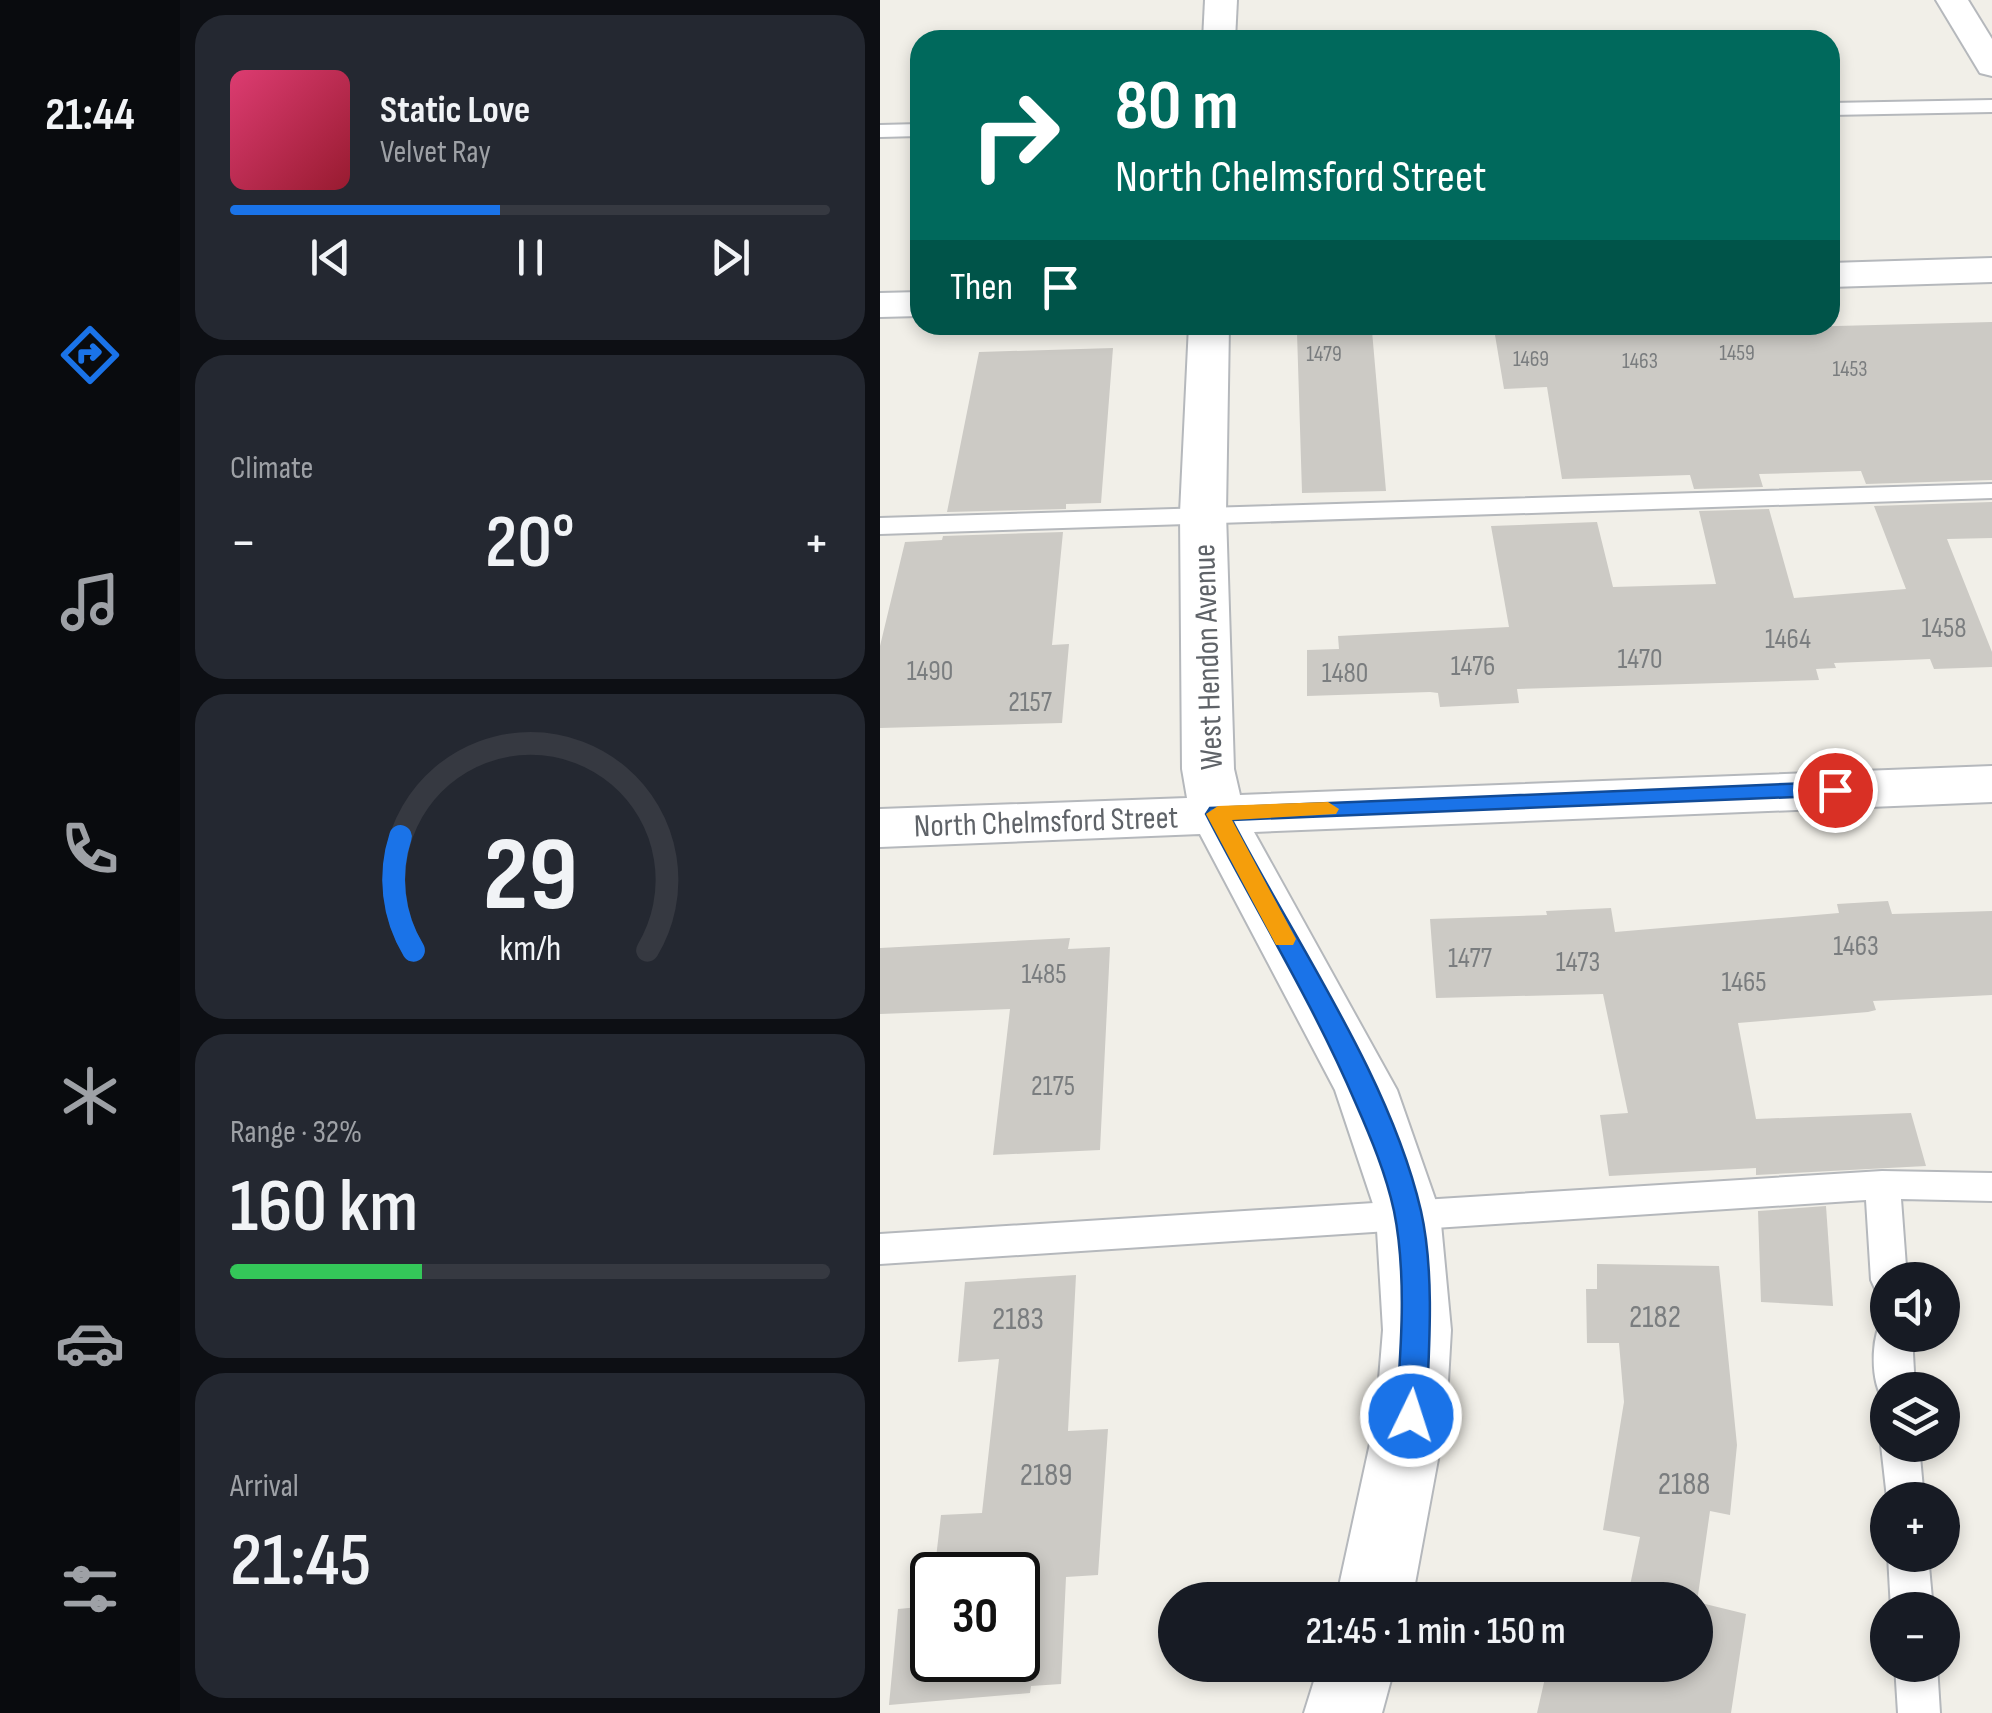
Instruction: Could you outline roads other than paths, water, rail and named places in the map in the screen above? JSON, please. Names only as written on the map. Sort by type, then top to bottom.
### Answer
[{"type":"street","points":[[1220,30],[1221,0]]},
{"type":"street","points":[[1952,0],[1992,66]]},
{"type":"street","points":[[1840,275],[1992,270]]},
{"type":"street","points":[[880,305],[910,304]]},
{"type":"street","name":"West Hendon Avenue","points":[[1209,335],[1203,514],[1208,769],[1218,814],[1358,1074],[1389,1151],[1408,1213],[1416,1330],[1411,1416],[1378,1582]]},
{"type":"street","name":"North Chelmsford Street","points":[[880,828],[1992,784]]},
{"type":"street","points":[[1343,1713],[1351,1682]]},
{"type":"lane","points":[[1840,109],[1992,106]]},
{"type":"lane","points":[[880,130],[910,130]]},
{"type":"lane","points":[[880,526],[1992,491]]},
{"type":"lane","points":[[1882,1185],[1888,1262]]},
{"type":"lane","points":[[880,1248],[1882,1185],[1992,1187]]},
{"type":"lane","points":[[1917,1682],[1919,1713]]}]
